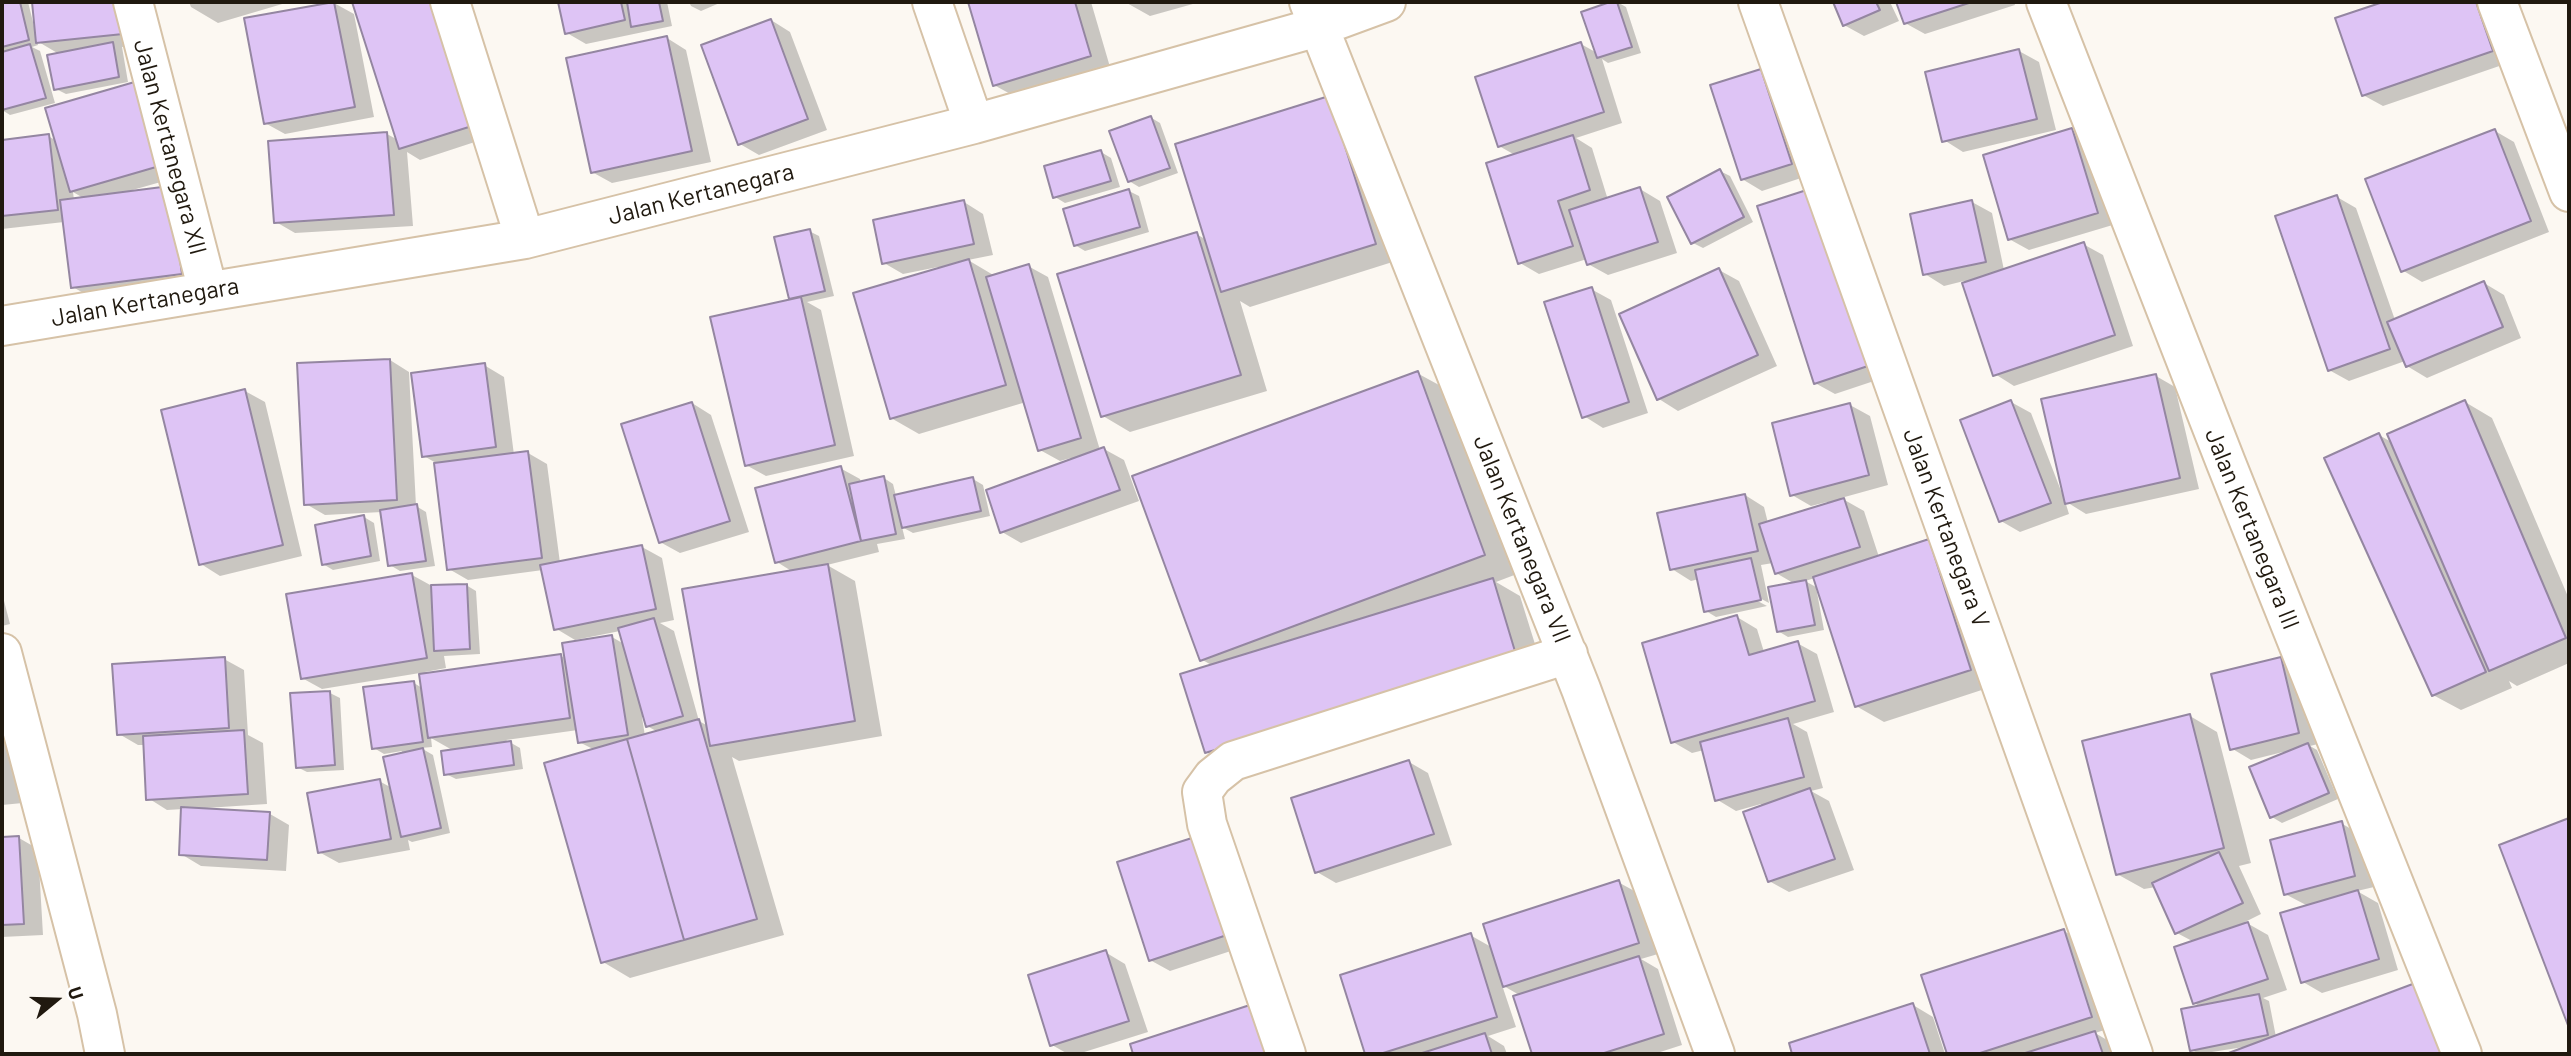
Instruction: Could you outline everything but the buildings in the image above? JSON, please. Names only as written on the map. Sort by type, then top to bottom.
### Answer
[{"type":"street","name":"Jalan Kertanegara XII","points":[[133,2],[208,291]]},
{"type":"street","points":[[450,2],[525,239]]},
{"type":"street","points":[[932,2],[974,124]]},
{"type":"street","name":"Jalan Kertanegara","points":[[2,326],[525,239],[974,124],[1314,15],[1386,2]]},
{"type":"street","name":"Jalan Kertanegara V","points":[[1758,2],[2133,1054]]},
{"type":"street","name":"Jalan Kertanegara III","points":[[2046,2],[2226,463],[2462,1054]]},
{"type":"street","points":[[2497,2],[2569,192]]},
{"type":"street","name":"Jalan Kertanegara VII","points":[[1314,15],[1568,654],[1715,1054]]},
{"type":"street","points":[[2,653],[97,1014],[105,1054]]},
{"type":"street","points":[[1286,1054],[1207,824],[1202,792],[1213,777],[1233,761],[1568,654]]}]
